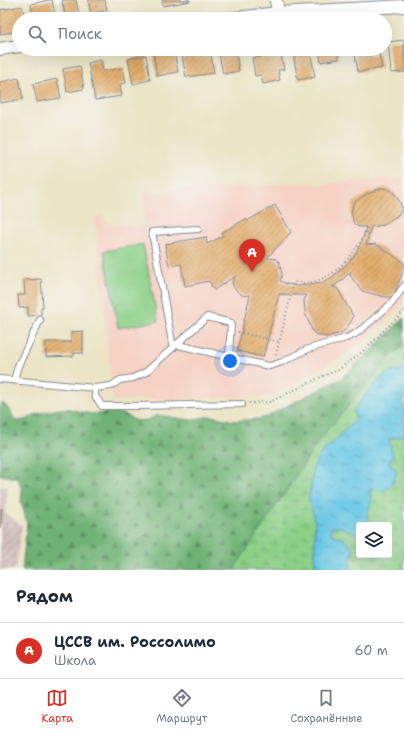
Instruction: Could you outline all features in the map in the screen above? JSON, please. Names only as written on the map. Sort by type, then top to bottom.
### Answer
[{"type":"street","points":[[276,0],[278,12]]},
{"type":"street","points":[[296,12],[404,6]]},
{"type":"street","points":[[0,49],[12,47]]},
{"type":"lane","points":[[174,345],[152,232],[198,229]]},
{"type":"lane","points":[[174,345],[264,365],[274,365],[308,349],[355,334],[392,303],[404,286]]},
{"type":"lane","points":[[0,379],[95,388],[111,386],[120,380],[140,375],[151,368],[174,345],[207,317],[231,323],[229,357]]},
{"type":"lane","points":[[14,380],[18,366],[40,320]]},
{"type":"lane","points":[[95,388],[95,396],[102,406],[242,404]]},
{"type":"path","points":[[274,365],[294,282],[303,283],[315,281],[325,278],[335,271],[352,254],[368,227]]},
{"type":"path","points":[[242,404],[270,402],[325,375],[337,371],[362,352],[404,311]]},
{"type":"path","points":[[231,330],[280,342]]},
{"type":"shaded area","points":[[404,177],[404,304],[358,347],[272,397],[113,400],[95,217],[103,216],[105,221],[111,224],[127,223],[128,226],[146,225],[143,192],[314,182],[316,185]]},
{"type":"shaded area","points":[[0,487],[8,487],[5,513],[22,526],[15,570],[0,570]]},
{"type":"green space","points":[[143,244],[158,321],[118,328],[104,251]]},
{"type":"green space","points":[[404,318],[404,346],[393,354],[320,439],[236,566],[235,570],[22,570],[27,523],[21,501],[22,490],[18,479],[0,475],[0,404],[3,403],[10,410],[15,421],[25,420],[36,414],[59,409],[70,409],[92,414],[115,412],[126,415],[136,421],[147,420],[157,415],[190,420],[211,416],[234,421],[268,417],[342,378]]},
{"type":"green space","points":[[404,346],[404,570],[235,570],[236,566],[320,439],[393,354]]},
{"type":"water","points":[[404,369],[404,434],[403,436],[389,439],[393,456],[389,462],[397,471],[393,483],[385,491],[370,489],[371,496],[367,516],[370,522],[356,522],[356,534],[342,527],[332,527],[331,534],[344,539],[354,550],[350,559],[350,570],[315,570],[315,521],[309,499],[313,468],[321,453],[335,441],[345,429],[357,420],[353,411],[370,389],[388,372],[401,371]]},
{"type":"building","points":[[52,0],[55,12],[33,12],[31,4]]},
{"type":"building","points":[[76,0],[79,12],[64,12],[62,1]]},
{"type":"building","points":[[88,0],[105,0],[107,10],[91,12]]},
{"type":"building","points":[[162,0],[190,0],[190,1],[163,6]]},
{"type":"building","points":[[22,6],[23,12],[12,12],[12,32],[0,34],[0,10]]},
{"type":"building","points":[[404,40],[404,72],[391,73],[389,56],[392,56],[392,42]]},
{"type":"building","points":[[146,56],[150,80],[133,84],[128,59]]},
{"type":"building","points":[[154,56],[175,56],[178,72],[157,76]]},
{"type":"building","points":[[182,56],[211,56],[214,73],[186,77]]},
{"type":"building","points":[[219,56],[236,56],[239,71],[223,74]]},
{"type":"building","points":[[281,56],[284,69],[278,70],[280,80],[263,84],[261,75],[255,76],[252,58]]},
{"type":"building","points":[[293,56],[311,56],[315,77],[298,80]]},
{"type":"building","points":[[320,56],[338,56],[339,59],[321,62]]},
{"type":"building","points":[[355,56],[380,56],[382,68],[358,72]]},
{"type":"building","points":[[101,60],[103,71],[123,68],[126,83],[120,84],[122,96],[95,100],[88,63]]},
{"type":"building","points":[[80,66],[84,89],[67,92],[63,69]]},
{"type":"building","points":[[19,78],[23,99],[0,103],[0,82]]},
{"type":"building","points":[[57,79],[61,98],[37,102],[33,84]]},
{"type":"building","points":[[383,188],[389,189],[394,193],[400,202],[402,209],[399,214],[384,225],[371,227],[366,245],[377,245],[402,261],[404,264],[404,269],[393,296],[389,297],[362,291],[350,275],[351,271],[340,282],[332,287],[336,287],[339,291],[353,316],[345,330],[341,333],[326,337],[315,334],[305,313],[304,300],[307,295],[279,294],[263,357],[237,351],[250,295],[244,296],[234,288],[232,283],[235,276],[214,290],[209,281],[185,286],[181,264],[169,266],[165,244],[206,237],[207,244],[223,236],[221,233],[246,219],[247,221],[275,205],[291,232],[267,258],[276,259],[279,262],[282,274],[280,281],[297,286],[321,283],[332,277],[346,265],[354,256],[362,241],[366,227],[359,227],[354,224],[351,213],[353,204],[367,194]]},
{"type":"building","points":[[41,279],[43,307],[41,307],[41,315],[28,316],[28,307],[19,308],[18,295],[25,295],[24,280]]},
{"type":"building","points":[[83,331],[83,353],[74,353],[74,356],[46,357],[46,342],[71,342],[71,332]]},
{"type":"building","points":[[0,509],[2,509],[1,527],[0,527]]},
{"type":"place","name":"ЦССВ им. Россолимо","points":[[252,272]]}]
